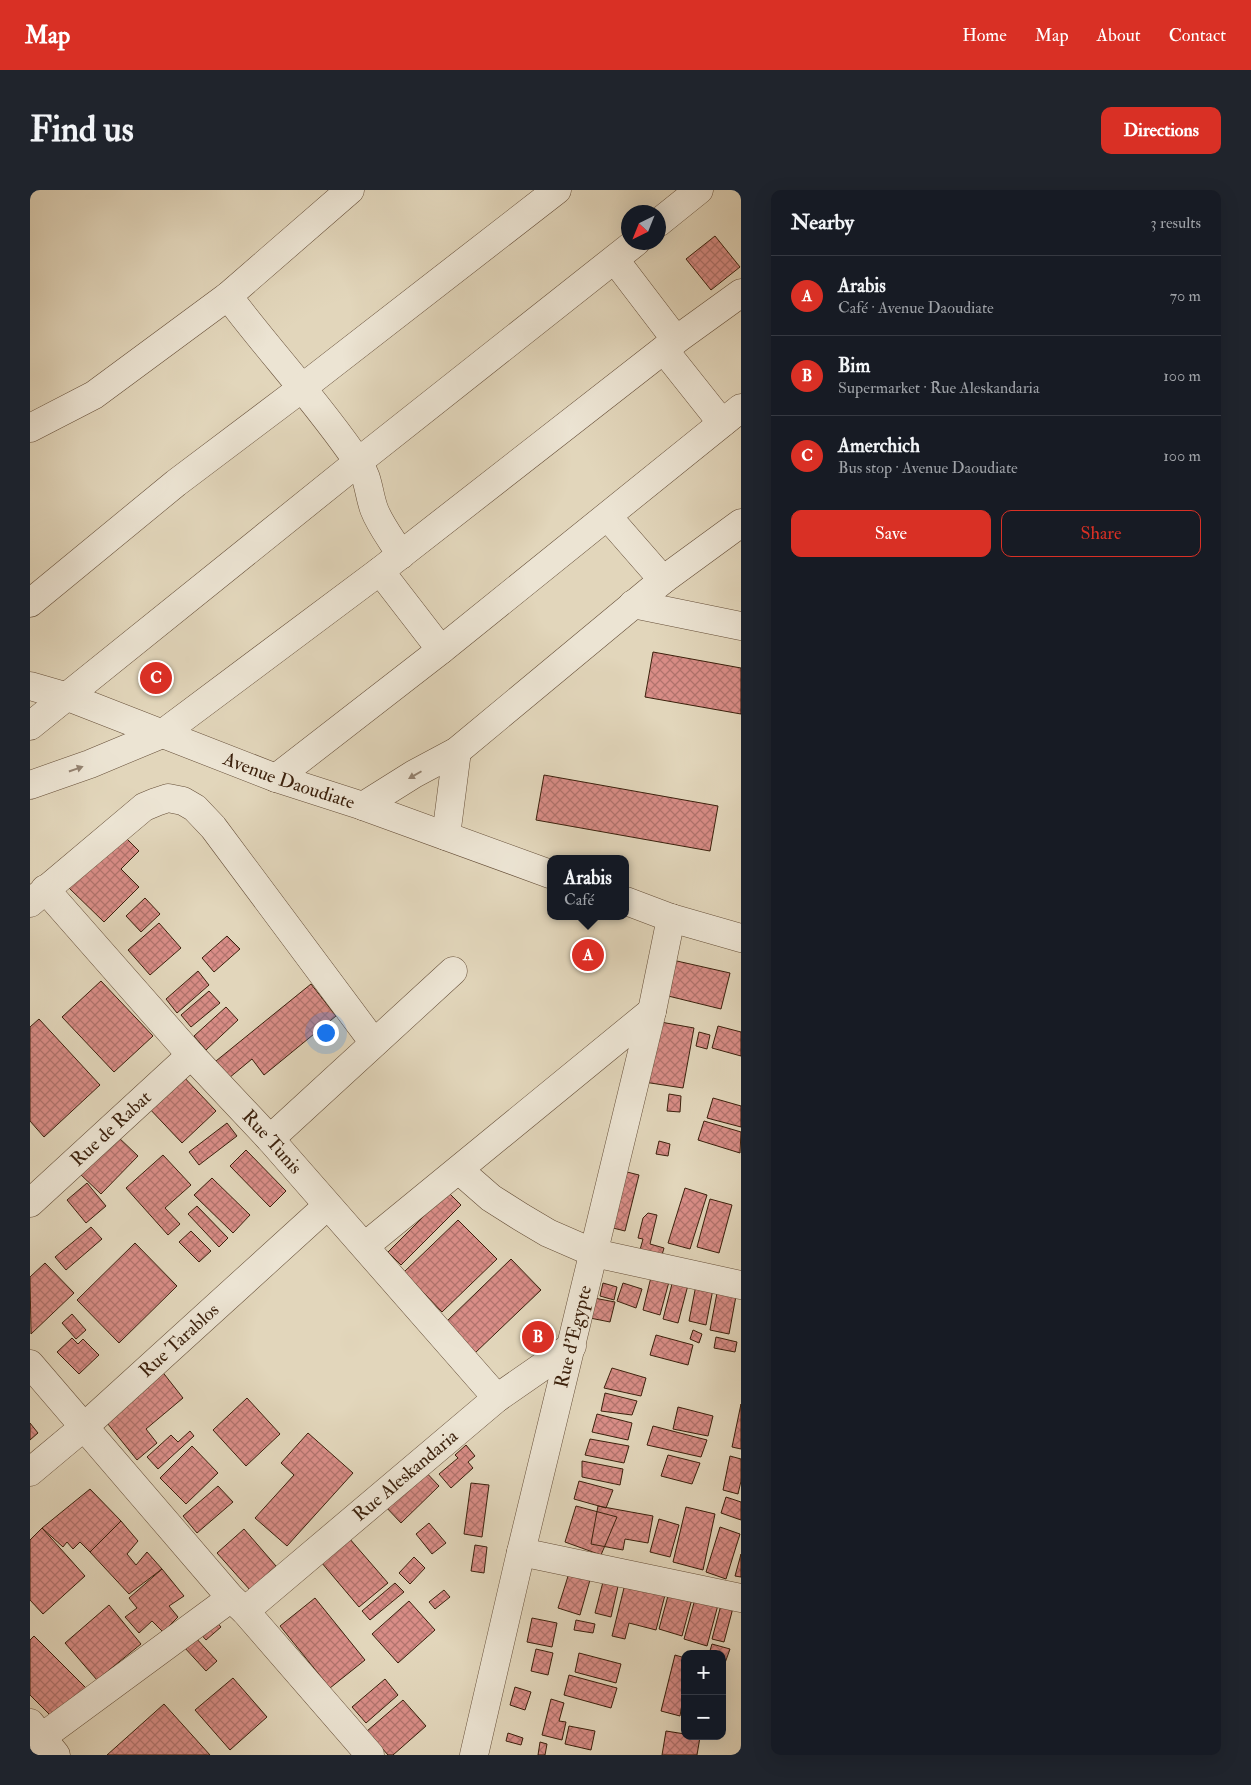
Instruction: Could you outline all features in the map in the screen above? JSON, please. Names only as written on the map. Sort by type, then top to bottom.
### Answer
[{"type":"street","points":[[30,428],[94,395],[228,296],[350,190]]},
{"type":"street","points":[[30,603],[176,483],[302,388],[557,190]]},
{"type":"street","points":[[666,217],[699,190]]},
{"type":"street","points":[[30,726],[358,462],[627,250]]},
{"type":"street","points":[[276,778],[441,650],[731,416],[670,345],[615,260]]},
{"type":"street","points":[[30,784],[90,764],[162,734],[391,563],[670,345],[741,293]]},
{"type":"street","points":[[228,296],[255,332],[302,388],[367,476],[373,507],[391,563],[441,650]]},
{"type":"street","points":[[608,517],[663,580]]},
{"type":"street","points":[[363,806],[414,774],[457,751],[633,604],[741,523]]},
{"type":"street","points":[[633,604],[741,626]]},
{"type":"street","name":"Avenue Daoudiate","points":[[30,686],[68,697],[276,778],[363,806],[547,873]]},
{"type":"street","points":[[446,836],[457,751]]},
{"type":"street","points":[[37,896],[144,807],[168,798],[182,801],[195,808],[213,827],[374,1043]]},
{"type":"street","name":"Rue Tunis","points":[[37,896],[270,1139],[497,1398]]},
{"type":"street","points":[[629,902],[671,918],[741,938]]},
{"type":"street","name":"Rue d'Egypte","points":[[474,1755],[521,1552],[652,1011],[671,918]]},
{"type":"street","points":[[270,1139],[454,971]]},
{"type":"street","points":[[364,1246],[652,1011]]},
{"type":"street","name":"Rue de Rabat","points":[[30,1203],[191,1055]]},
{"type":"street","points":[[459,1170],[492,1198],[521,1217],[548,1233],[594,1253],[741,1285]]},
{"type":"street","name":"Rue Tarablos","points":[[30,1472],[85,1426],[327,1206]]},
{"type":"street","name":"Rue Aleskandaria","points":[[39,1740],[238,1604],[497,1398],[572,1346]]},
{"type":"street","points":[[30,1364],[370,1755]]},
{"type":"street","points":[[521,1552],[741,1598]]},
{"type":"building","points":[[715,236],[740,267],[711,290],[686,259]]},
{"type":"building","points":[[653,652],[741,668],[741,714],[645,697]]},
{"type":"building","points":[[544,775],[718,806],[710,851],[536,820]]},
{"type":"building","points":[[121,833],[139,851],[121,869],[139,887],[104,922],[69,888]]},
{"type":"building","points":[[145,898],[160,914],[141,932],[126,916]]},
{"type":"building","points":[[159,923],[181,948],[150,975],[128,950]]},
{"type":"building","points":[[227,936],[240,949],[214,972],[202,958]]},
{"type":"building","points":[[668,959],[730,973],[721,1009],[660,994]]},
{"type":"building","points":[[198,971],[209,985],[177,1013],[166,999]]},
{"type":"building","points":[[101,981],[153,1036],[114,1072],[62,1017]]},
{"type":"building","points":[[311,984],[336,1016],[264,1075],[252,1059],[229,1078],[216,1061]]},
{"type":"building","points":[[209,991],[220,1003],[191,1027],[181,1015]]},
{"type":"building","points":[[226,1007],[238,1020],[206,1050],[194,1036]]},
{"type":"building","points":[[39,1019],[100,1085],[44,1137],[30,1121],[30,1027]]},
{"type":"building","points":[[655,1021],[694,1028],[683,1088],[644,1082]]},
{"type":"building","points":[[718,1026],[741,1032],[741,1056],[712,1048]]},
{"type":"building","points":[[699,1032],[710,1035],[707,1049],[696,1046]]},
{"type":"building","points":[[180,1073],[216,1111],[182,1143],[146,1105]]},
{"type":"building","points":[[669,1094],[681,1096],[680,1112],[667,1111]]},
{"type":"building","points":[[713,1098],[741,1106],[741,1127],[707,1118]]},
{"type":"building","points":[[704,1121],[741,1132],[740,1153],[698,1140]]},
{"type":"building","points":[[227,1123],[237,1136],[199,1165],[189,1152]]},
{"type":"building","points":[[116,1135],[138,1156],[101,1194],[79,1173]]},
{"type":"building","points":[[659,1141],[670,1144],[668,1156],[656,1154]]},
{"type":"building","points":[[246,1150],[286,1191],[270,1207],[230,1166]]},
{"type":"building","points":[[163,1155],[191,1185],[165,1208],[180,1224],[168,1235],[126,1188]]},
{"type":"building","points":[[619,1170],[639,1175],[625,1231],[605,1226]]},
{"type":"building","points":[[212,1178],[250,1215],[233,1233],[194,1195]]},
{"type":"building","points":[[87,1183],[106,1206],[86,1223],[67,1200]]},
{"type":"building","points":[[685,1188],[707,1195],[690,1249],[668,1243]]},
{"type":"building","points":[[448,1192],[461,1205],[401,1265],[388,1252]]},
{"type":"building","points":[[710,1199],[732,1205],[719,1253],[697,1247]]},
{"type":"building","points":[[197,1206],[228,1238],[219,1247],[188,1214]]},
{"type":"building","points":[[648,1213],[657,1215],[650,1244],[664,1248],[660,1262],[638,1257],[643,1239],[638,1238],[643,1218]]},
{"type":"building","points":[[458,1220],[497,1259],[442,1312],[404,1272]]},
{"type":"building","points":[[91,1227],[102,1239],[66,1270],[55,1257]]},
{"type":"building","points":[[191,1231],[211,1251],[199,1262],[179,1242]]},
{"type":"building","points":[[135,1243],[177,1286],[119,1343],[77,1300]]},
{"type":"building","points":[[511,1259],[541,1290],[475,1353],[446,1322]]},
{"type":"building","points":[[45,1263],[74,1293],[31,1334],[30,1277]]},
{"type":"building","points":[[652,1273],[670,1278],[660,1315],[643,1310]]},
{"type":"building","points":[[673,1280],[688,1285],[678,1323],[663,1319]]},
{"type":"building","points":[[603,1283],[617,1287],[614,1300],[600,1296]]},
{"type":"building","points":[[623,1283],[642,1289],[636,1308],[617,1301]]},
{"type":"building","points":[[696,1285],[713,1289],[706,1325],[689,1321]]},
{"type":"building","points":[[717,1293],[736,1296],[729,1334],[710,1330]]},
{"type":"building","points":[[594,1298],[615,1302],[610,1322],[590,1318]]},
{"type":"building","points":[[72,1314],[86,1330],[76,1339],[62,1323]]},
{"type":"building","points":[[693,1330],[702,1334],[699,1343],[690,1339]]},
{"type":"building","points":[[656,1335],[693,1345],[688,1365],[650,1355]]},
{"type":"building","points":[[716,1337],[737,1342],[735,1352],[714,1348]]},
{"type":"building","points":[[72,1338],[78,1344],[83,1339],[99,1355],[79,1374],[57,1352]]},
{"type":"building","points":[[612,1368],[646,1378],[641,1396],[604,1388]]},
{"type":"building","points":[[161,1370],[183,1398],[146,1429],[157,1443],[137,1460],[103,1418]]},
{"type":"building","points":[[605,1393],[637,1401],[632,1415],[601,1411]]},
{"type":"building","points":[[247,1398],[280,1434],[246,1466],[213,1430]]},
{"type":"building","points":[[741,1404],[741,1449],[732,1447]]},
{"type":"building","points":[[678,1407],[713,1416],[708,1436],[673,1429]]},
{"type":"building","points":[[597,1414],[632,1423],[628,1440],[592,1432]]},
{"type":"building","points":[[30,1423],[38,1433],[30,1440]]},
{"type":"building","points":[[653,1426],[707,1440],[701,1457],[647,1445]]},
{"type":"building","points":[[190,1431],[194,1436],[158,1469],[147,1457],[171,1435],[178,1442]]},
{"type":"building","points":[[308,1433],[353,1473],[287,1546],[255,1518],[294,1475],[281,1463]]},
{"type":"building","points":[[590,1439],[629,1446],[624,1463],[585,1455]]},
{"type":"building","points":[[466,1445],[475,1456],[468,1462],[473,1468],[451,1488],[439,1474],[458,1458],[455,1455]]},
{"type":"building","points":[[192,1446],[218,1473],[186,1504],[160,1478]]},
{"type":"building","points":[[668,1455],[700,1463],[692,1484],[661,1476]]},
{"type":"building","points":[[730,1456],[741,1459],[741,1481],[738,1494],[723,1490]]},
{"type":"building","points":[[582,1461],[623,1469],[620,1485],[582,1477]]},
{"type":"building","points":[[422,1468],[439,1486],[401,1523],[384,1505]]},
{"type":"building","points":[[579,1481],[613,1490],[606,1508],[574,1499]]},
{"type":"building","points":[[471,1483],[489,1485],[482,1537],[464,1534]]},
{"type":"building","points":[[218,1486],[233,1502],[197,1533],[183,1516]]},
{"type":"building","points":[[90,1489],[121,1521],[90,1552],[80,1542],[73,1549],[67,1542],[63,1547],[42,1528]]},
{"type":"building","points":[[726,1497],[741,1502],[741,1520],[721,1513]]},
{"type":"building","points":[[576,1506],[617,1517],[601,1555],[565,1542]]},
{"type":"building","points":[[598,1506],[653,1516],[648,1543],[625,1539],[623,1550],[591,1544]]},
{"type":"building","points":[[686,1507],[715,1514],[703,1570],[673,1562]]},
{"type":"building","points":[[659,1519],[679,1525],[670,1557],[650,1552]]},
{"type":"building","points":[[121,1521],[138,1541],[127,1554],[136,1565],[147,1552],[162,1569],[129,1594],[90,1552]]},
{"type":"building","points":[[429,1523],[446,1543],[432,1554],[416,1534]]},
{"type":"building","points":[[720,1527],[740,1534],[726,1579],[706,1572]]},
{"type":"building","points":[[42,1528],[85,1576],[43,1614],[30,1600],[30,1540]]},
{"type":"building","points":[[244,1529],[276,1566],[250,1590],[217,1553]]},
{"type":"building","points":[[349,1538],[388,1583],[359,1607],[321,1562]]},
{"type":"building","points":[[475,1545],[487,1547],[484,1573],[471,1571]]},
{"type":"building","points":[[741,1554],[741,1577],[735,1576]]},
{"type":"building","points":[[414,1557],[425,1568],[410,1584],[399,1573]]},
{"type":"building","points":[[162,1569],[184,1596],[169,1606],[178,1617],[163,1632],[152,1621],[139,1633],[125,1617],[137,1608],[129,1598]]},
{"type":"building","points":[[569,1573],[590,1580],[580,1615],[558,1608]]},
{"type":"building","points":[[604,1578],[619,1582],[611,1617],[595,1613]]},
{"type":"building","points":[[395,1583],[404,1592],[370,1620],[362,1611]]},
{"type":"building","points":[[625,1584],[665,1595],[656,1630],[629,1623],[625,1639],[612,1636]]},
{"type":"building","points":[[444,1590],[450,1597],[435,1609],[429,1602]]},
{"type":"building","points":[[669,1592],[692,1599],[682,1636],[659,1629]]},
{"type":"building","points":[[315,1598],[365,1660],[330,1688],[280,1626]]},
{"type":"building","points":[[695,1599],[718,1605],[707,1646],[684,1639]]},
{"type":"building","points":[[409,1601],[435,1630],[398,1663],[372,1634]]},
{"type":"building","points":[[722,1601],[734,1604],[724,1642],[712,1639]]},
{"type":"building","points":[[109,1605],[141,1644],[97,1680],[65,1643]]},
{"type":"building","points":[[213,1618],[221,1627],[206,1640],[198,1631]]},
{"type":"building","points":[[532,1618],[557,1623],[552,1647],[527,1642]]},
{"type":"building","points":[[576,1620],[595,1624],[593,1633],[574,1630]]},
{"type":"building","points":[[34,1636],[88,1690],[53,1718],[30,1695],[30,1640]]},
{"type":"building","points":[[195,1637],[217,1661],[206,1671],[184,1647]]},
{"type":"building","points":[[712,1644],[730,1649],[726,1660],[726,1650],[710,1650]]},
{"type":"building","points":[[536,1649],[553,1653],[548,1675],[531,1671]]},
{"type":"building","points":[[579,1653],[621,1664],[616,1683],[575,1672]]},
{"type":"building","points":[[675,1655],[681,1657],[680,1716],[661,1711]]},
{"type":"building","points":[[569,1675],[617,1688],[611,1708],[564,1695]]},
{"type":"building","points":[[233,1678],[267,1717],[230,1750],[195,1710]]},
{"type":"building","points":[[385,1679],[398,1695],[366,1723],[352,1707]]},
{"type":"building","points":[[515,1687],[531,1692],[525,1710],[510,1705]]},
{"type":"building","points":[[551,1699],[564,1703],[559,1721],[566,1722],[562,1740],[542,1735]]},
{"type":"building","points":[[403,1700],[426,1726],[393,1755],[388,1755],[367,1731]]},
{"type":"building","points":[[164,1704],[210,1755],[107,1755]]},
{"type":"building","points":[[569,1726],[595,1731],[591,1750],[565,1744]]},
{"type":"building","points":[[666,1731],[681,1733],[681,1740],[700,1740],[697,1755],[662,1755]]},
{"type":"building","points":[[508,1733],[523,1738],[521,1745],[506,1741]]},
{"type":"building","points":[[540,1742],[547,1744],[545,1755],[538,1755]]},
{"type":"place","name":"Amerchich","points":[[156,678]]},
{"type":"place","name":"Arabis","points":[[588,955]]},
{"type":"place","name":"Bim","points":[[538,1337]]}]
